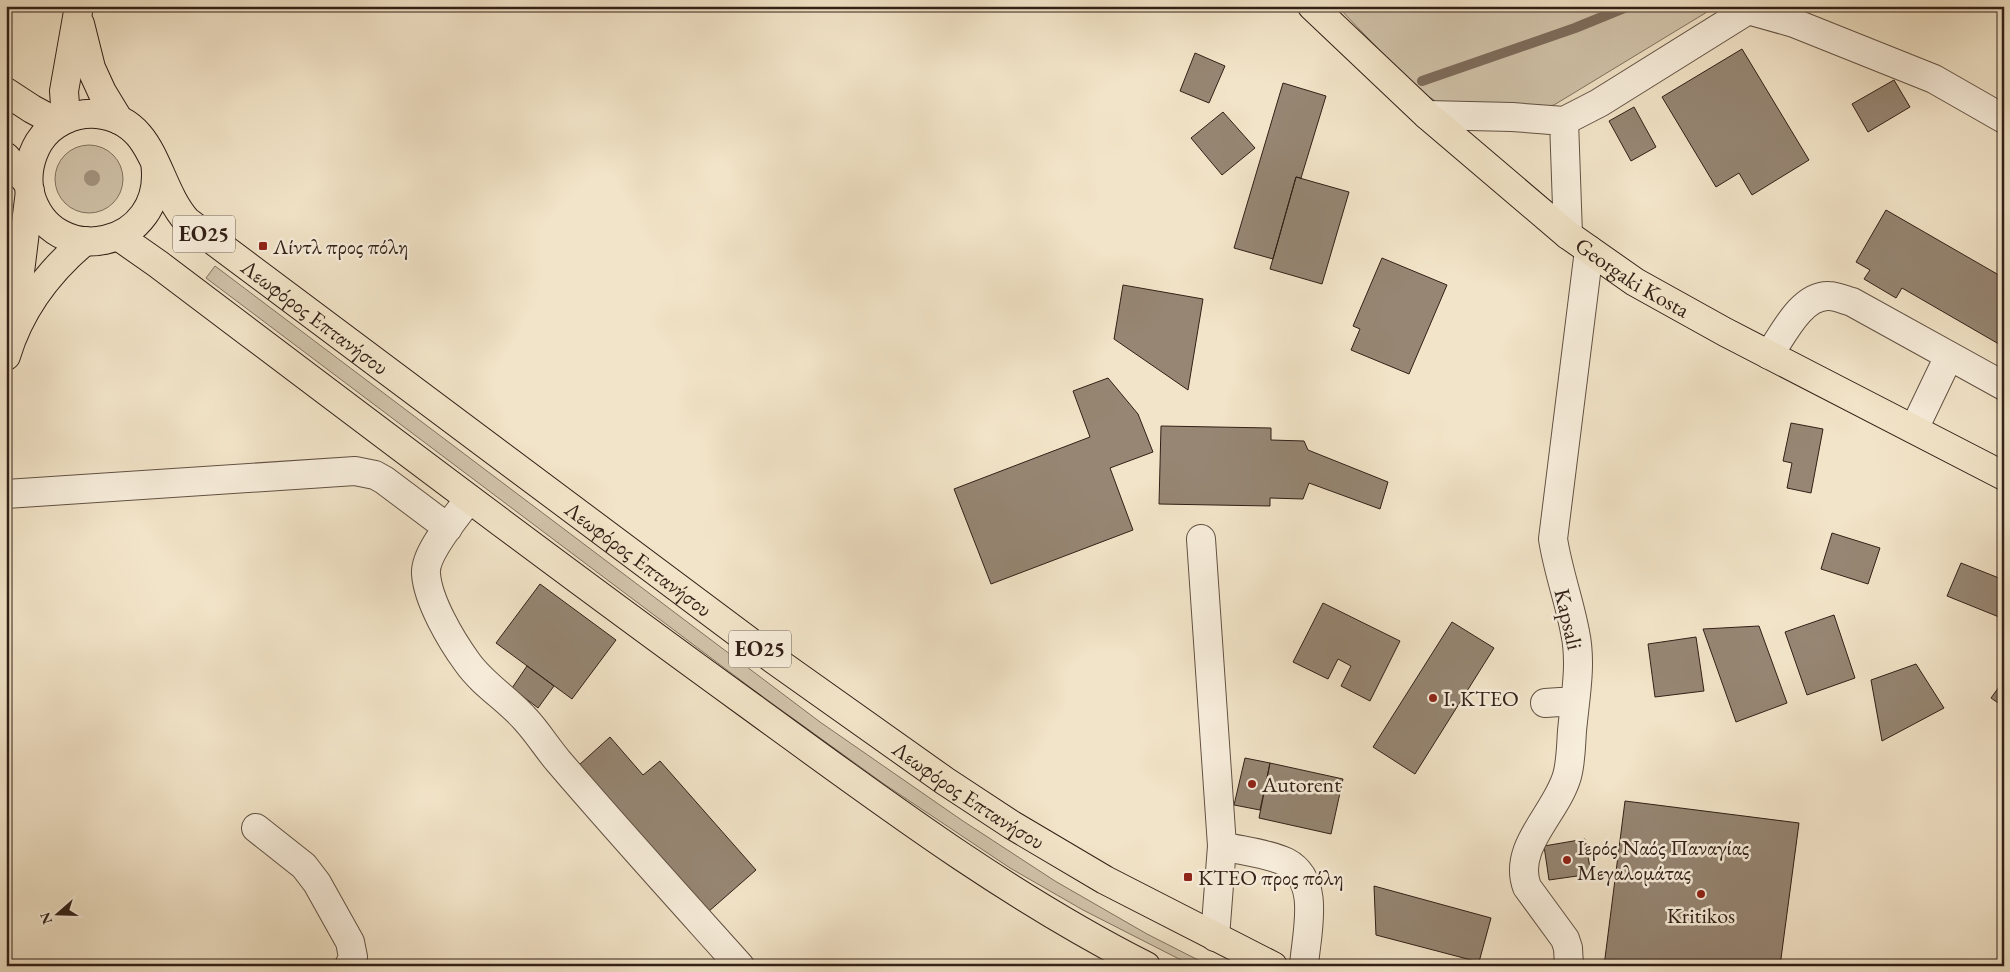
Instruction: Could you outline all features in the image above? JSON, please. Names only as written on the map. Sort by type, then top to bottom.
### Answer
[{"type":"main road","name":"Georgaki Kosta","points":[[1312,6],[1427,115],[1579,242],[1635,282],[1769,355],[2004,476]]},
{"type":"main road","points":[[79,11],[91,68],[102,92],[119,120]]},
{"type":"main road","points":[[10,344],[26,233],[17,172],[29,166],[34,150],[45,135],[62,121],[64,91],[79,11]]},
{"type":"main road","points":[[6,92],[32,109],[62,121]]},
{"type":"main road","name":"Λεωφόρος Επτανήσου","points":[[62,121],[91,114],[110,116],[131,127],[145,142],[171,199],[187,221],[781,665],[873,731],[1012,825],[1105,880],[1273,966]]},
{"type":"main road","name":"Λεωφόρος Επτανήσου","points":[[17,172],[35,207],[47,222],[66,236],[96,242],[118,236],[131,228],[147,212],[156,182],[154,162]]},
{"type":"main road","name":"ΕΟ25","points":[[118,236],[158,264],[469,500],[633,621],[922,829],[1064,922],[1146,966]]},
{"type":"main road","points":[[10,344],[32,299],[67,257],[85,241]]},
{"type":"street","points":[[1427,115],[1512,117],[1564,121],[1599,103],[1748,10],[1794,23],[1934,79],[2004,119]]},
{"type":"street","name":"Kapsali","points":[[1564,121],[1579,242],[1553,539],[1557,566],[1576,640],[1578,658],[1567,776],[1556,802],[1529,846],[1523,866],[1523,877],[1527,887],[1565,939],[1568,948],[1569,966]]},
{"type":"street","points":[[1769,355],[1802,306],[1814,298],[1829,296],[1852,302],[2004,386]]},
{"type":"street","points":[[1914,429],[1949,356]]},
{"type":"street","points":[[6,494],[355,471],[375,475],[384,480],[448,528]]},
{"type":"street","points":[[469,500],[448,528],[432,554],[425,571],[432,599],[459,650],[468,664],[488,686],[512,705],[526,720],[563,767],[740,966]]},
{"type":"street","points":[[1201,539],[1222,846],[1222,869],[1215,937]]},
{"type":"street","points":[[1545,703],[1574,701]]},
{"type":"street","points":[[256,828],[304,866],[317,883],[350,942],[353,957],[349,966]]},
{"type":"street","points":[[1222,846],[1276,858],[1287,863],[1297,871],[1304,881],[1309,905],[1304,966]]},
{"type":"shaded area","points":[[1337,6],[1704,6],[1707,12],[1554,105],[1518,111],[1442,105],[1418,90]]},
{"type":"shaded area","points":[[89,145],[102,148],[113,155],[120,166],[123,179],[120,192],[113,203],[102,210],[89,213],[76,210],[65,203],[58,192],[55,179],[58,166],[65,155],[76,148]]},
{"type":"shaded area","points":[[215,266],[820,722],[963,821],[1055,881],[1147,934],[1210,966],[1195,966],[1183,961],[1083,910],[1010,868],[884,784],[759,694],[206,278]]},
{"type":"building","points":[[1742,49],[1809,160],[1752,195],[1739,173],[1716,187],[1662,97]]},
{"type":"building","points":[[1195,53],[1225,66],[1209,103],[1180,91]]},
{"type":"building","points":[[1894,80],[1910,107],[1868,132],[1852,104]]},
{"type":"building","points":[[1283,83],[1326,96],[1301,178],[1296,177],[1273,259],[1234,248]]},
{"type":"building","points":[[1634,107],[1656,147],[1631,161],[1609,121]]},
{"type":"building","points":[[1223,112],[1255,148],[1222,175],[1191,138]]},
{"type":"building","points":[[1296,177],[1349,192],[1322,284],[1270,269]]},
{"type":"building","points":[[1886,210],[2004,278],[2004,347],[1902,288],[1896,298],[1864,279],[1870,270],[1856,262]]},
{"type":"building","points":[[1382,258],[1447,285],[1409,374],[1351,350],[1360,329],[1353,326]]},
{"type":"building","points":[[1123,285],[1203,299],[1188,390],[1114,339]]},
{"type":"building","points":[[1108,378],[1138,414],[1153,452],[1110,468],[1133,530],[991,584],[954,489],[1090,437],[1073,391]]},
{"type":"building","points":[[1791,423],[1823,429],[1811,493],[1787,488],[1792,463],[1783,461]]},
{"type":"building","points":[[1161,426],[1271,428],[1271,440],[1304,441],[1308,450],[1388,482],[1380,509],[1309,483],[1303,499],[1270,498],[1270,506],[1159,504]]},
{"type":"building","points":[[1832,533],[1880,548],[1868,584],[1821,569]]},
{"type":"building","points":[[1961,563],[2004,580],[2004,619],[1947,596]]},
{"type":"building","points":[[540,584],[616,640],[572,699],[496,643]]},
{"type":"building","points":[[1323,603],[1400,641],[1370,701],[1341,686],[1351,666],[1338,659],[1328,679],[1293,662]]},
{"type":"building","points":[[1834,615],[1855,678],[1807,695],[1785,632]]},
{"type":"building","name":"Ι. ΚΤΕΟ","points":[[1452,622],[1494,648],[1415,774],[1373,747]]},
{"type":"building","points":[[1759,626],[1787,703],[1736,722],[1703,629]]},
{"type":"building","points":[[1696,637],[1704,691],[1655,697],[1648,644]]},
{"type":"building","points":[[1916,664],[1944,708],[1882,741],[1871,680]]},
{"type":"building","points":[[527,666],[554,686],[538,708],[512,688]]},
{"type":"building","points":[[2004,680],[2004,707],[1991,698]]},
{"type":"building","points":[[610,737],[643,775],[660,761],[756,870],[708,912],[579,765]]},
{"type":"building","name":"Autorent","points":[[1245,758],[1270,763],[1260,810],[1234,805]]},
{"type":"building","points":[[1270,763],[1343,779],[1331,834],[1259,818]]},
{"type":"building","name":"Kritikos","points":[[1625,801],[1799,823],[1780,966],[1604,966]]},
{"type":"building","name":"Ιερός Ναός Παναγίας Μεγαλομάτας","points":[[1585,839],[1591,874],[1549,880],[1544,846]]},
{"type":"building","points":[[1374,886],[1491,918],[1479,962],[1376,935]]},
{"type":"waterway","points":[[1422,81],[1575,28],[1629,6]]},
{"type":"place","name":"Λίντλ προς πόλη","points":[[263,246]]},
{"type":"place","name":"Ι. ΚΤΕΟ","points":[[1433,698]]},
{"type":"place","name":"Autorent","points":[[1252,784]]},
{"type":"place","name":"Ιερός Ναός Παναγίας Μεγαλομάτας","points":[[1567,860]]},
{"type":"place","name":"ΚΤΕΟ προς πόλη","points":[[1188,877]]},
{"type":"place","name":"Kritikos","points":[[1701,894]]}]
